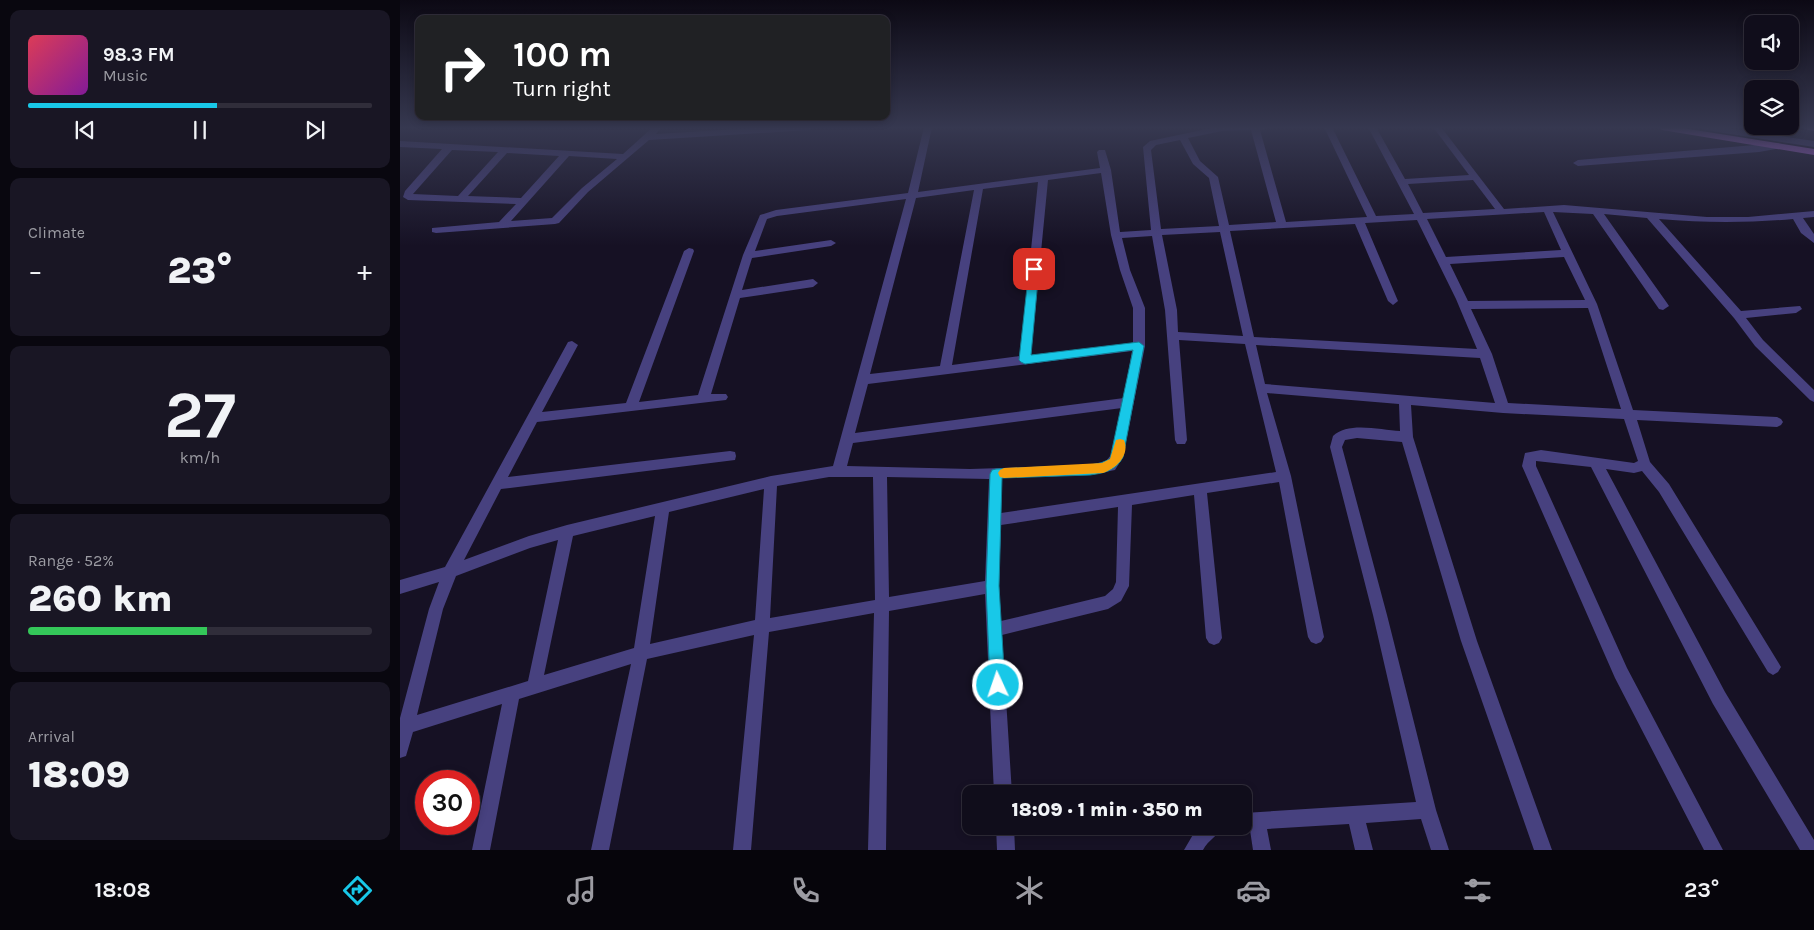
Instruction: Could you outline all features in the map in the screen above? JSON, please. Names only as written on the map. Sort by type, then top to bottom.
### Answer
[{"type":"street","points":[[432,167],[407,196],[411,198],[523,201]]},
{"type":"street","points":[[460,199],[490,167]]},
{"type":"street","points":[[501,226],[554,167]]},
{"type":"street","points":[[436,230],[555,221],[585,190],[614,167]]},
{"type":"street","points":[[839,470],[919,167]]},
{"type":"street","points":[[400,587],[450,572],[530,542],[567,531],[772,482],[839,470],[938,475],[1090,470],[1110,466],[1117,457],[1129,402],[1139,346],[1139,308],[1125,270],[1116,234],[1105,167]]},
{"type":"street","points":[[1148,167],[1156,232],[1171,310],[1181,440]]},
{"type":"street","points":[[1201,167],[1213,177],[1260,388],[1284,476],[1316,637]]},
{"type":"street","points":[[1266,167],[1282,226]]},
{"type":"street","points":[[1347,167],[1373,220]]},
{"type":"street","points":[[1394,167],[1465,305],[1486,354],[1502,408]]},
{"type":"street","points":[[1468,167],[1501,211]]},
{"type":"street","points":[[703,399],[760,220],[768,215],[1106,170]]},
{"type":"street","points":[[1402,182],[1476,177]]},
{"type":"street","points":[[1025,360],[1043,178]]},
{"type":"street","points":[[946,369],[979,187]]},
{"type":"street","points":[[1116,234],[1224,230],[1547,209],[1596,210],[1707,220],[1748,220],[1814,214]]},
{"type":"street","points":[[1547,209],[1592,304],[1630,415],[1644,464],[1664,488],[1773,667]]},
{"type":"street","points":[[1596,210],[1663,306]]},
{"type":"street","points":[[1796,215],[1805,231],[1814,240]]},
{"type":"street","points":[[1651,216],[1759,343],[1814,397]]},
{"type":"street","points":[[1358,221],[1393,301]]},
{"type":"street","points":[[748,255],[831,243]]},
{"type":"street","points":[[630,408],[689,251]]},
{"type":"street","points":[[1443,261],[1569,253]]},
{"type":"street","points":[[735,295],[813,283]]},
{"type":"street","points":[[1465,305],[1592,304]]},
{"type":"street","points":[[1738,316],[1796,310]]},
{"type":"street","points":[[1173,336],[1486,354]]},
{"type":"street","points":[[400,750],[403,727],[436,609],[450,572],[499,484],[572,344]]},
{"type":"street","points":[[862,380],[1139,346]]},
{"type":"street","points":[[1260,388],[1502,408],[1777,422]]},
{"type":"street","points":[[533,418],[722,397]]},
{"type":"street","points":[[1405,400],[1407,436],[1469,641],[1543,850]]},
{"type":"street","points":[[846,439],[1129,402]]},
{"type":"street","points":[[1407,436],[1348,434],[1337,440],[1336,447],[1380,615],[1427,810],[1440,850]]},
{"type":"street","points":[[1644,464],[1634,468],[1541,455],[1530,457],[1529,461],[1621,672],[1714,850]]},
{"type":"street","points":[[499,484],[730,456]]},
{"type":"street","points":[[1595,462],[1719,698],[1810,850]]},
{"type":"street","points":[[877,850],[882,604],[880,472]]},
{"type":"street","points":[[996,474],[992,586],[1003,785]]},
{"type":"street","points":[[995,520],[1284,476]]},
{"type":"street","points":[[742,850],[762,626],[772,482]]},
{"type":"street","points":[[1200,489],[1214,638]]},
{"type":"street","points":[[995,630],[1108,602],[1116,598],[1121,591],[1123,582],[1125,500]]},
{"type":"street","points":[[600,850],[641,653],[663,507]]},
{"type":"street","points":[[534,687],[567,531]]},
{"type":"street","points":[[403,727],[641,653],[762,626],[992,586]]},
{"type":"street","points":[[481,850],[512,694]]},
{"type":"street","points":[[1252,822],[1427,810]]},
{"type":"street","points":[[1355,814],[1364,850]]},
{"type":"street","points":[[1252,827],[1262,850]]},
{"type":"street","points":[[1005,835],[1006,850]]},
{"type":"street","points":[[1193,850],[1202,835]]},
{"type":"slow traffic","points":[[1004,473],[1103,468],[1110,466],[1114,462],[1120,444]]},
{"type":"route","points":[[998,685],[992,586],[996,474],[1090,470],[1110,466],[1117,457],[1139,346],[1025,360],[1034,269]]}]
